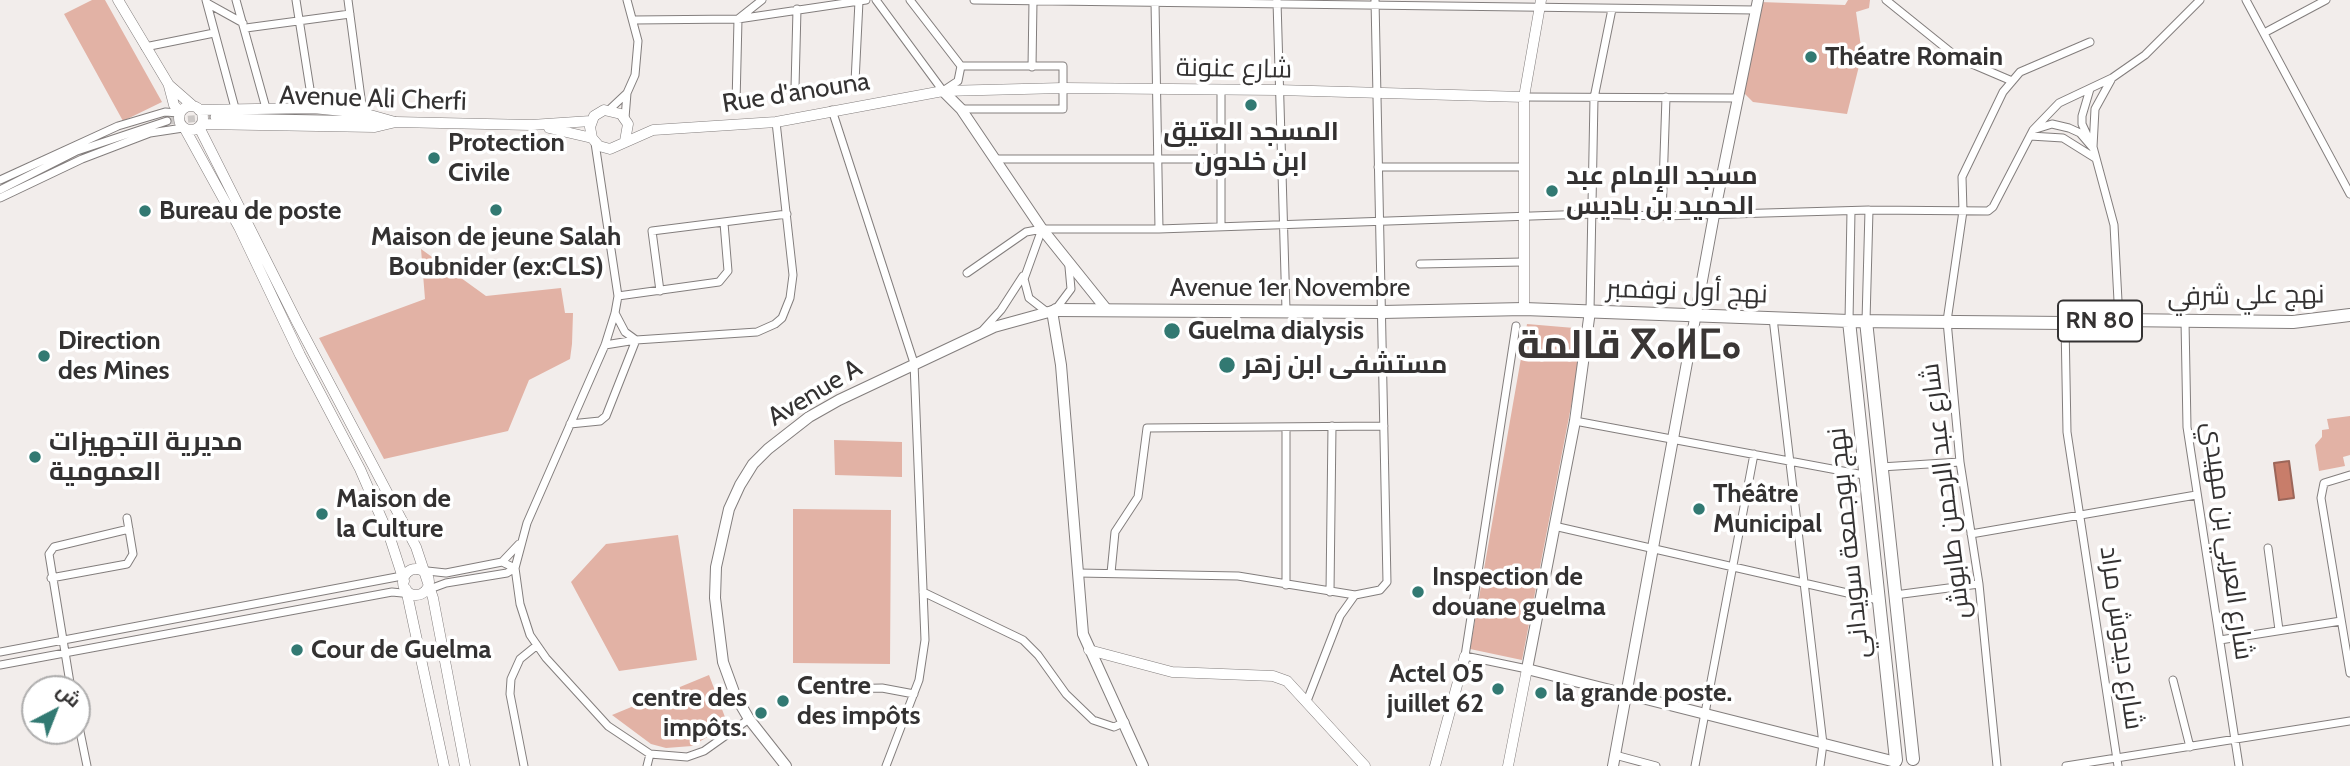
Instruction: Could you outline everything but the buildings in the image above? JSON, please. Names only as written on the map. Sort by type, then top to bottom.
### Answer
[{"type":"main road","points":[[1614,760],[1695,315],[1756,5]]},
{"type":"main road","points":[[943,91],[961,108],[1042,229],[1107,310]]},
{"type":"main road","name":"نهج أول نوفمبر","points":[[1524,309],[1849,321]]},
{"type":"main road","name":"Avenue 1er Novembre","points":[[1052,311],[1382,312],[1524,309]]},
{"type":"main road","points":[[1052,311],[1061,365],[1083,634],[1126,722],[1143,766]]},
{"type":"main road","name":"Avenue A","points":[[786,766],[749,719],[735,695],[723,662],[715,598],[720,541],[734,497],[753,464],[787,433],[839,400],[978,335],[1023,317],[1052,311]]},
{"type":"main road","points":[[1590,311],[1575,422],[1527,669],[1896,764],[1906,755],[1913,762]]},
{"type":"main road","name":"نهج علي شرفي","points":[[1849,321],[2294,322],[2350,315]]},
{"type":"main road","name":"نهج بوجمعة سويداني","points":[[1849,321],[1896,764]]},
{"type":"main road","name":"نهج بوجمعة سويداني","points":[[1866,321],[1913,762]]},
{"type":"street","points":[[118,0],[169,85],[196,108],[201,125],[297,322],[386,486],[465,766]]},
{"type":"street","points":[[236,0],[266,108]]},
{"type":"street","points":[[296,0],[313,108]]},
{"type":"street","points":[[348,0],[363,113]]},
{"type":"street","points":[[531,125],[591,121],[599,112],[610,109],[627,93],[635,75],[637,60],[634,20],[627,0]]},
{"type":"street","points":[[738,19],[762,0]]},
{"type":"street","points":[[876,0],[943,91],[958,80],[961,66],[910,0]]},
{"type":"street","points":[[974,0],[1516,3],[1612,9],[1639,4],[1756,5]]},
{"type":"street","points":[[1886,0],[1958,58],[2012,81],[2020,72],[2090,42]]},
{"type":"street","points":[[967,273],[1026,232],[1042,229],[1159,229],[1589,215],[1662,216],[1869,210],[1988,211],[1993,207],[2031,133],[2059,103],[2112,78],[2145,55],[2200,0]]},
{"type":"street","points":[[2246,0],[2350,194]]},
{"type":"street","points":[[2264,33],[2326,0]]},
{"type":"street","points":[[206,1],[244,26],[350,14]]},
{"type":"street","points":[[206,1],[235,108]]},
{"type":"street","points":[[634,20],[738,19],[862,1],[855,82]]},
{"type":"street","points":[[1032,67],[1033,1]]},
{"type":"street","points":[[1277,1],[1286,310]]},
{"type":"street","points":[[1154,2],[1159,229]]},
{"type":"street","points":[[1078,573],[1238,576],[1355,595],[1380,590],[1387,582],[1375,3]]},
{"type":"street","points":[[1524,309],[1524,97],[1540,5]]},
{"type":"street","points":[[795,88],[797,9]]},
{"type":"street","points":[[1590,311],[1589,215],[1594,98],[1612,9]]},
{"type":"street","points":[[736,104],[738,19]]},
{"type":"street","points":[[145,47],[214,33]]},
{"type":"street","points":[[961,66],[1063,66],[1063,109],[961,108]]},
{"type":"street","points":[[2112,78],[2099,97],[2095,109],[2093,147],[2113,218],[2119,320]]},
{"type":"street","name":"شارع عبد الرحمن طابوش","points":[[1997,766],[1979,584],[1961,462],[1947,321],[1963,211],[1962,177],[2003,92],[2012,81]]},
{"type":"street","points":[[169,85],[179,113],[178,121],[234,217],[300,355],[347,442],[415,582],[444,766]]},
{"type":"street","name":"شارع عنونة","points":[[943,91],[1063,88],[1221,89],[1524,97]]},
{"type":"street","points":[[1221,89],[1221,227]]},
{"type":"street","points":[[2091,89],[2083,107],[2082,124],[2093,147]]},
{"type":"street","name":"Rue d'anouna","points":[[653,130],[776,122],[943,91]]},
{"type":"street","points":[[625,141],[627,93]]},
{"type":"street","points":[[1524,97],[1737,97]]},
{"type":"street","points":[[1662,216],[1666,97]]},
{"type":"street","points":[[0,180],[118,126],[196,108],[313,108],[363,113],[396,122]]},
{"type":"street","points":[[610,109],[627,121],[653,130]]},
{"type":"street","points":[[832,110],[914,363],[925,640],[914,694],[886,766]]},
{"type":"street","name":"Avenue Ali Cherfi","points":[[214,117],[316,117],[531,125]]},
{"type":"street","points":[[0,190],[77,151],[167,121]]},
{"type":"street","points":[[0,665],[393,592],[415,582],[502,562],[510,557],[521,540],[605,345],[615,313],[618,296],[597,143],[591,121]]},
{"type":"street","points":[[0,198],[82,159],[150,134],[201,125],[375,127],[396,122]]},
{"type":"street","points":[[605,345],[636,340],[757,331],[775,324],[786,311],[792,287],[776,122]]},
{"type":"street","points":[[2031,133],[2052,124],[2080,133],[2093,147]]},
{"type":"street","points":[[531,125],[616,148],[625,141],[653,130]]},
{"type":"street","points":[[2031,133],[2063,138],[2095,158]]},
{"type":"street","points":[[995,159],[1221,159]]},
{"type":"street","points":[[1378,167],[1523,167]]},
{"type":"street","points":[[1866,321],[1869,210]]},
{"type":"street","points":[[1849,321],[1851,211]]},
{"type":"street","points":[[660,291],[652,230],[787,214]]},
{"type":"street","points":[[618,296],[719,282],[724,278],[728,264],[724,223]]},
{"type":"street","points":[[978,335],[1001,310],[1025,272],[1042,229]]},
{"type":"street","points":[[1025,272],[1024,286],[1029,298],[1052,311],[1071,289],[1071,272],[1065,259]]},
{"type":"street","points":[[1420,264],[1524,262]]},
{"type":"street","points":[[615,313],[625,332],[636,340]]},
{"type":"street","points":[[1773,318],[1823,744],[1820,766]]},
{"type":"street","name":"شارع العربي بن مهيدي","points":[[2185,321],[2187,427],[2239,766]]},
{"type":"street","name":"شارع ديدوش مراد","points":[[2065,323],[2067,432],[2118,762]]},
{"type":"street","points":[[1435,766],[1465,656],[1516,326]]},
{"type":"street","points":[[570,424],[600,421],[606,416],[636,340]]},
{"type":"street","points":[[1575,422],[1864,475]]},
{"type":"street","points":[[1330,592],[1332,426]]},
{"type":"street","points":[[1111,573],[1115,532],[1138,497],[1147,428],[1384,426]]},
{"type":"street","points":[[1286,427],[1286,585]]},
{"type":"street","points":[[1695,766],[1754,454]]},
{"type":"street","points":[[1880,467],[1961,462]]},
{"type":"street","points":[[2350,475],[2324,483],[2321,495],[2350,673]]},
{"type":"street","points":[[1971,534],[2196,495]]},
{"type":"street","points":[[51,578],[127,564],[133,554],[127,519]]},
{"type":"street","points":[[1554,526],[1731,567],[1804,580],[1878,600]]},
{"type":"street","points":[[68,675],[49,554],[54,547],[129,529]]},
{"type":"street","points":[[521,540],[515,568],[517,589],[524,619],[536,646],[608,726],[650,754],[677,757],[696,754],[749,719]]},
{"type":"street","points":[[2268,548],[2280,630]]},
{"type":"street","points":[[502,562],[515,568]]},
{"type":"street","points":[[0,652],[415,582],[502,574],[515,568]]},
{"type":"street","points":[[502,574],[517,589]]},
{"type":"street","points":[[1895,595],[1979,584]]},
{"type":"street","points":[[923,592],[1023,640],[1038,655],[1066,694],[1093,720],[1114,727],[1126,722]]},
{"type":"street","points":[[1307,701],[1340,615],[1355,595]]},
{"type":"street","points":[[2220,640],[2342,621]]},
{"type":"street","points":[[524,766],[511,679],[520,659],[536,646]]},
{"type":"street","points":[[1089,650],[1172,672],[1273,676],[1287,681],[1366,766]]},
{"type":"street","points":[[1465,656],[1527,669],[1508,766]]},
{"type":"street","points":[[2173,680],[2190,747]]},
{"type":"street","points":[[836,688],[882,688],[914,694]]},
{"type":"street","points":[[2066,766],[2118,762],[2235,739],[2350,721]]},
{"type":"street","points":[[83,745],[87,766]]},
{"type":"street","points":[[647,766],[650,754]]},
{"type":"street","points":[[1614,760],[1656,766]]},
{"type":"shaded area","points":[[92,0],[105,0],[162,102],[123,121],[64,14]]},
{"type":"shaded area","points":[[1848,0],[1870,0],[1869,8],[1856,12],[1862,54],[1847,114],[1753,102],[1743,92],[1760,2],[1845,5]]},
{"type":"shaded area","points":[[421,249],[486,296],[561,288],[565,313],[573,313],[570,359],[529,380],[508,431],[384,459],[319,338],[425,299]]},
{"type":"shaded area","points":[[1527,324],[1586,329],[1522,660],[1470,649]]},
{"type":"shaded area","points":[[2350,416],[2350,455],[2343,457],[2345,466],[2319,471],[2315,445],[2322,437],[2322,430],[2329,429],[2327,419]]},
{"type":"shaded area","points":[[834,440],[902,442],[902,477],[835,475]]},
{"type":"shaded area","points":[[2289,461],[2294,498],[2279,500],[2274,463]]},
{"type":"shaded area","points":[[793,509],[891,510],[890,664],[793,663]]},
{"type":"shaded area","points":[[678,535],[697,660],[619,671],[571,582],[606,544]]},
{"type":"shaded area","points":[[709,675],[728,725],[692,746],[666,748],[651,744],[612,715]]},
{"type":"tunnel","points":[[167,121],[214,117]]},
{"type":"place","name":"Théatre Romain","points":[[1811,57]]},
{"type":"place","name":"المسجد العتيق ابن خلدون","points":[[1251,105]]},
{"type":"place","name":"Protection Civile","points":[[434,158]]},
{"type":"place","name":"مسجد الإمام عبد الحميد بن باديس","points":[[1552,191]]},
{"type":"place","name":"Maison de jeune Salah Boubnider (ex:CLS)","points":[[496,210]]},
{"type":"place","name":"Bureau de poste","points":[[145,211]]},
{"type":"place","name":"Guelma dialysis","points":[[1172,331]]},
{"type":"place","name":"Direction des Mines","points":[[44,356]]},
{"type":"place","name":"مستشفى ابن زهر","points":[[1227,365]]},
{"type":"place","name":"مديرية التجهيزات العمومية","points":[[35,457]]},
{"type":"place","name":"Théâtre Municipal","points":[[1699,509]]},
{"type":"place","name":"Maison de la Culture","points":[[322,514]]},
{"type":"place","name":"Inspection de douane guelma","points":[[1418,592]]},
{"type":"place","name":"Cour de Guelma","points":[[297,650]]},
{"type":"place","name":"Actel 05 juillet 62","points":[[1498,689]]},
{"type":"place","name":"la grande poste.","points":[[1541,693]]},
{"type":"place","name":"Centre des impôts","points":[[783,701]]},
{"type":"place","name":"centre des impôts.","points":[[761,713]]},
{"type":"district","name":"قالمة ⴳⴰⵍⵎⴰ","points":[[1629,346]]}]
